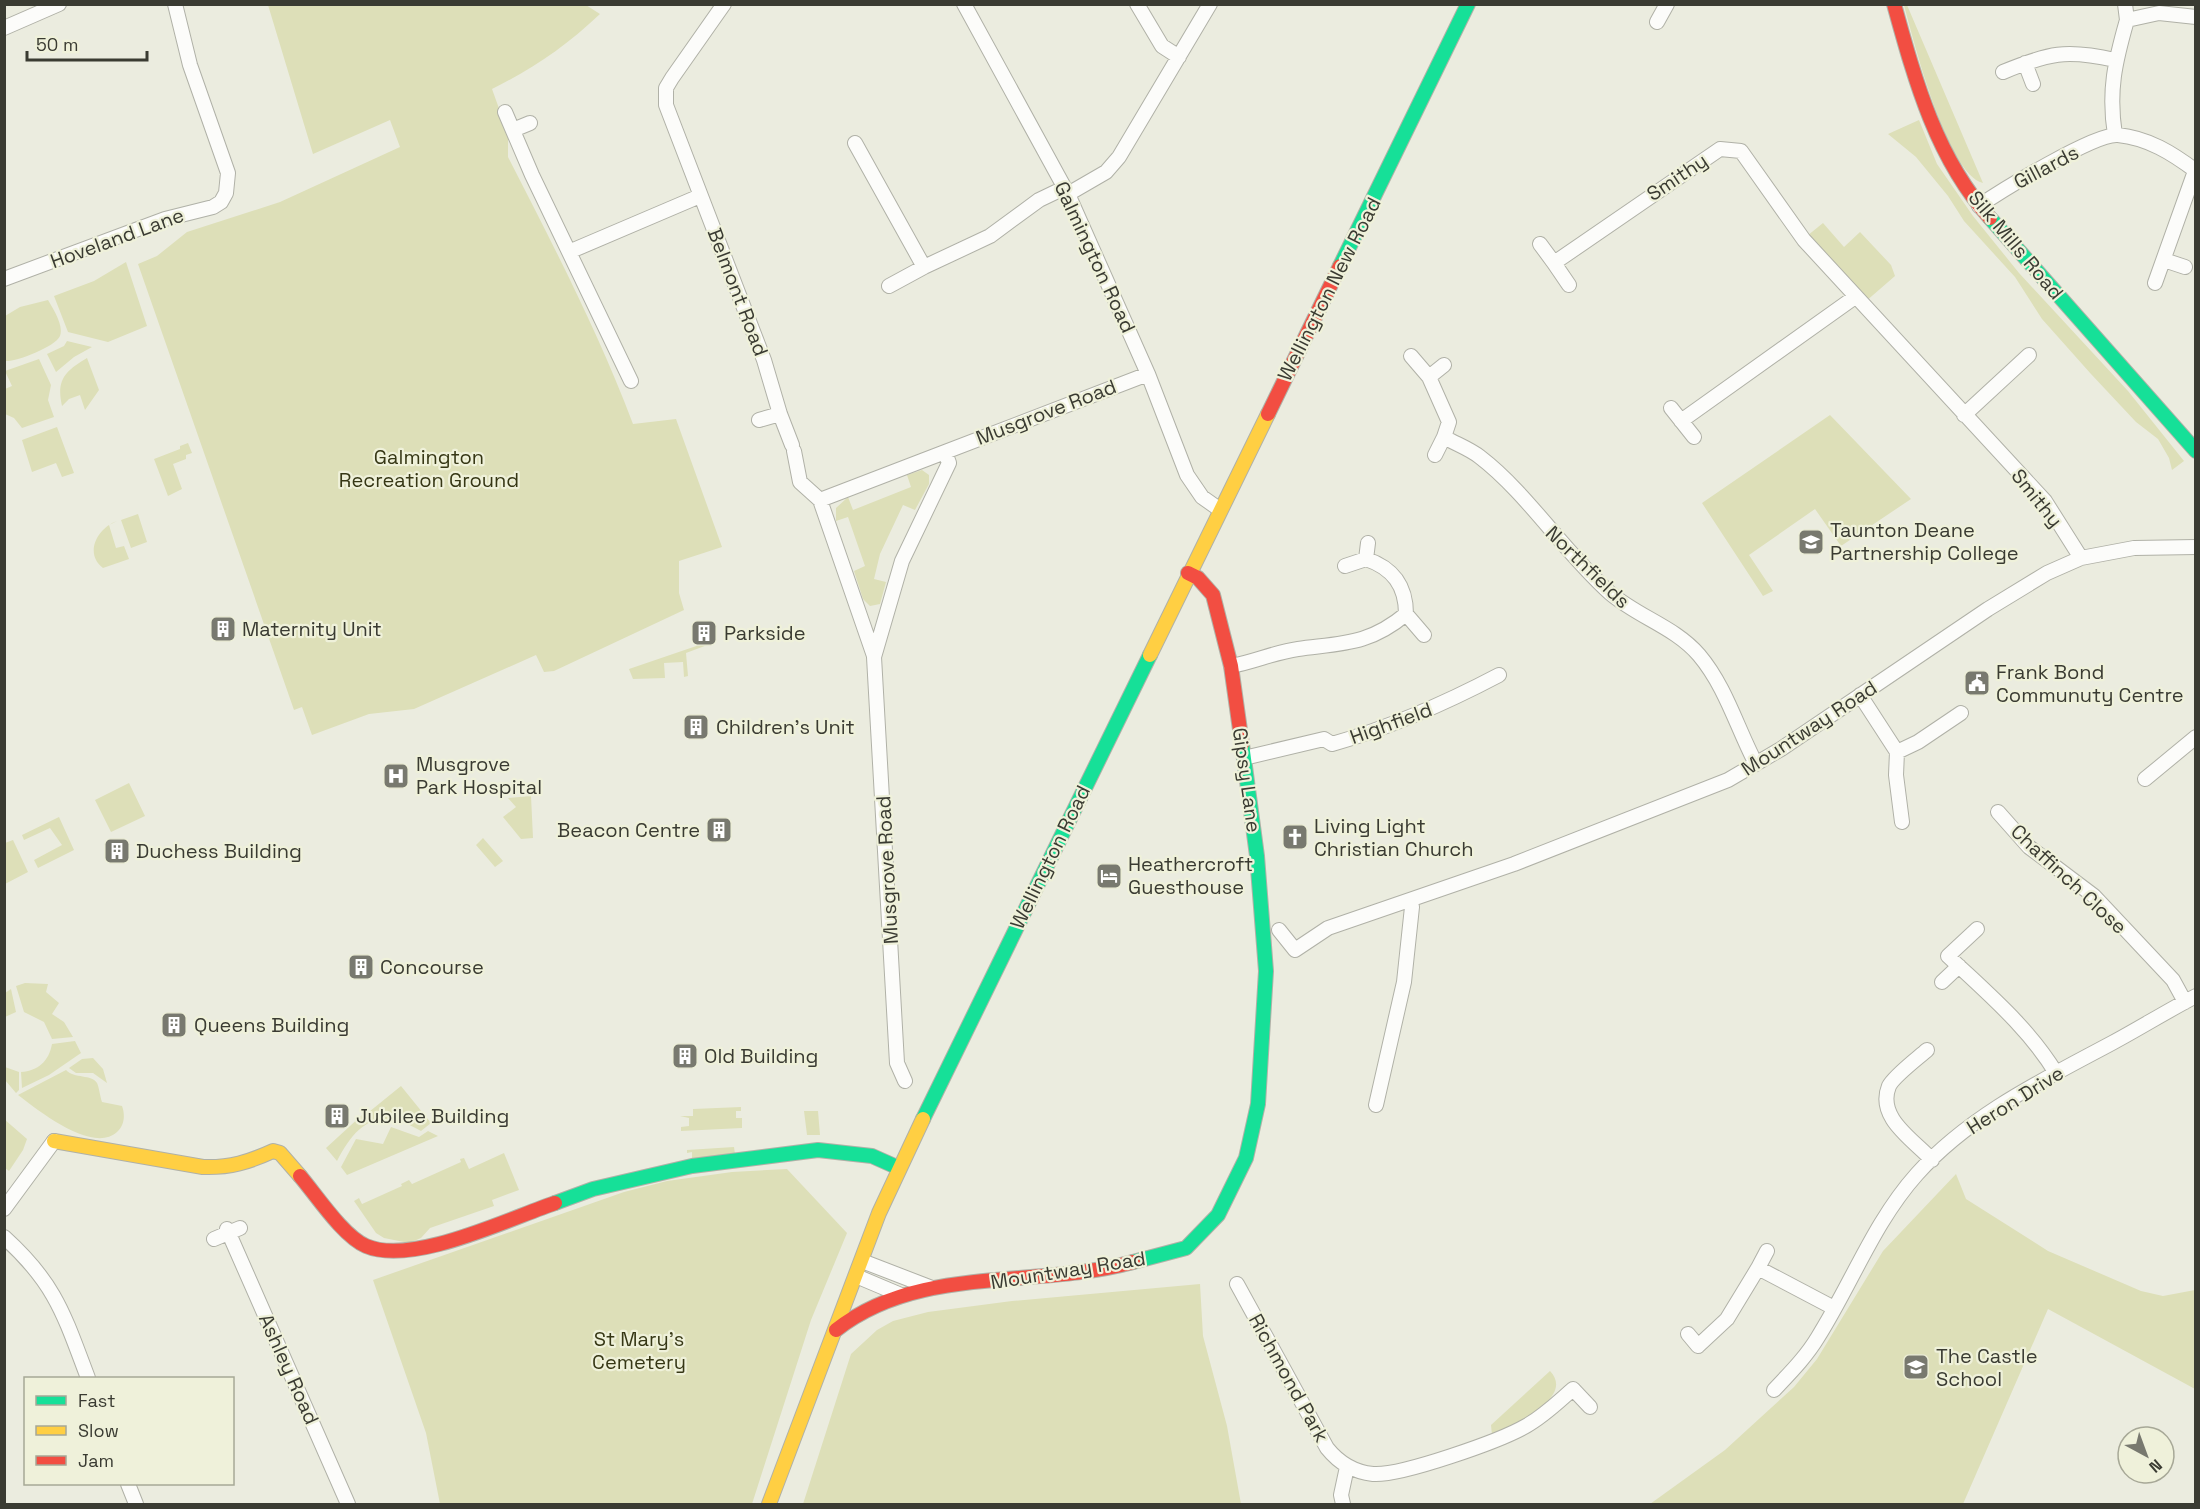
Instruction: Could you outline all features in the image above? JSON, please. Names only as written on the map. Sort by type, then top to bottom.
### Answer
[{"type":"main road","name":"Wellington New Road","points":[[1188,573],[1378,192],[1468,4]]},
{"type":"main road","name":"Silk Mills Road","points":[[1894,4],[1916,86],[1929,120],[1960,178],[1979,206],[2196,451]]},
{"type":"main road","name":"Gipsy Lane","points":[[1188,573],[1198,578],[1213,595],[1231,666],[1257,856],[1266,971],[1265,1002]]},
{"type":"main road","name":"Wellington Road","points":[[769,1504],[899,1168],[1188,573]]},
{"type":"main road","name":"Mountway Road","points":[[836,1330],[859,1312],[901,1294],[932,1288],[1120,1266],[1186,1248],[1218,1215],[1231,1193],[1246,1158],[1258,1104],[1265,1002]]},
{"type":"main road","points":[[54,1141],[203,1167],[226,1168],[249,1162],[273,1150],[280,1153],[348,1233],[365,1246],[391,1253],[413,1251],[448,1241],[593,1189],[692,1166],[818,1150],[872,1156],[899,1168]]},
{"type":"street","points":[[4,28],[59,4]]},
{"type":"street","name":"Hoveland Lane","points":[[4,279],[165,219],[213,207],[221,202],[226,193],[228,173],[190,65],[175,4]]},
{"type":"street","name":"Belmont Road","points":[[724,4],[666,88],[666,105],[774,389]]},
{"type":"street","name":"Galmington Road","points":[[964,4],[1066,191],[1148,374],[1187,475],[1202,497],[1219,509]]},
{"type":"street","points":[[1137,4],[1162,46],[1179,57]]},
{"type":"street","points":[[889,286],[990,236],[1039,200],[1066,191],[1106,172],[1119,157],[1210,4]]},
{"type":"street","points":[[2125,4],[2127,20],[2115,60],[2110,104],[2115,135],[2148,142],[2169,151],[2195,171],[2156,284]]},
{"type":"street","points":[[1657,22],[1666,5],[1680,13]]},
{"type":"street","points":[[2127,20],[2159,14],[2196,17]]},
{"type":"street","points":[[2003,72],[2050,55],[2081,52],[2115,60]]},
{"type":"street","points":[[2025,63],[2033,84]]},
{"type":"street","points":[[506,112],[532,175],[571,251],[631,381]]},
{"type":"street","points":[[513,130],[530,123]]},
{"type":"street","name":"Gillards","points":[[1979,206],[2039,170],[2097,140],[2115,135]]},
{"type":"street","points":[[855,143],[924,267]]},
{"type":"street","name":"Smithy","points":[[1554,263],[1720,149],[1732,148],[1741,151],[1790,222],[1855,297],[2045,501],[2081,558]]},
{"type":"street","points":[[571,251],[700,196]]},
{"type":"street","points":[[1540,244],[1569,285]]},
{"type":"street","points":[[2164,260],[2185,267]]},
{"type":"street","points":[[1681,421],[1855,297]]},
{"type":"street","points":[[1964,415],[2029,355]]},
{"type":"street","points":[[1411,356],[1429,377],[1449,422],[1435,455]]},
{"type":"street","points":[[1429,377],[1444,365]]},
{"type":"street","name":"Musgrove Road","points":[[820,500],[1148,374]]},
{"type":"street","name":"Musgrove Road","points":[[774,389],[780,414],[793,448],[800,482],[820,500],[874,657],[897,1063],[905,1081]]},
{"type":"street","points":[[1671,408],[1694,437]]},
{"type":"street","points":[[759,420],[780,414]]},
{"type":"street","name":"Northfields","points":[[1444,437],[1479,456],[1501,475],[1581,566],[1617,599],[1683,639],[1699,656],[1730,704],[1756,764]]},
{"type":"street","name":"Musgrove Road","points":[[874,657],[902,561],[949,463],[945,452]]},
{"type":"street","points":[[1366,559],[1368,543]]},
{"type":"street","name":"Mountway Road","points":[[1279,930],[1295,950],[1328,928],[1514,864],[1685,798],[1728,780],[1756,764],[1988,609],[2047,573],[2081,558],[2134,548],[2196,547]]},
{"type":"street","points":[[1345,566],[1366,559],[1393,573],[1402,587],[1406,614],[1424,635]]},
{"type":"street","points":[[1231,666],[1299,649],[1345,645],[1382,632],[1406,614]]},
{"type":"street","name":"Highfield","points":[[1244,758],[1324,739],[1332,744],[1374,733],[1422,714],[1499,675]]},
{"type":"street","points":[[1860,695],[1897,752],[1896,775],[1902,822]]},
{"type":"street","points":[[1897,752],[1918,742],[1961,713]]},
{"type":"street","points":[[2145,779],[2196,737]]},
{"type":"street","name":"Chaffinch Close","points":[[1998,812],[2029,846],[2094,896],[2191,999]]},
{"type":"street","points":[[1376,1105],[1404,982],[1412,907],[1409,901]]},
{"type":"street","points":[[1977,929],[1948,956],[2027,1033],[2041,1049],[2056,1073]]},
{"type":"street","points":[[1942,982],[1959,966]]},
{"type":"street","name":"Heron Drive","points":[[1774,1390],[1801,1361],[1834,1308],[1877,1229],[1916,1175],[1961,1133],[1998,1106],[2191,999]]},
{"type":"street","points":[[1927,1050],[1889,1085],[1887,1109],[1893,1120],[1932,1160]]},
{"type":"street","points":[[4,1209],[54,1141]]},
{"type":"street","name":"Ashley Road","points":[[214,1239],[232,1230],[348,1504]]},
{"type":"street","points":[[4,1237],[27,1257],[50,1287],[60,1304],[88,1377]]},
{"type":"street","points":[[1688,1334],[1702,1352],[1727,1319],[1767,1251]]},
{"type":"street","name":"Mountway Road","points":[[862,1261],[932,1288]]},
{"type":"street","points":[[1758,1268],[1834,1308]]},
{"type":"street","points":[[856,1276],[901,1294]]},
{"type":"street","name":"Richmond Park","points":[[1237,1284],[1327,1448],[1340,1463],[1347,1467]]},
{"type":"street","points":[[1562,1378],[1590,1407]]},
{"type":"street","points":[[1343,1504],[1341,1495],[1347,1467],[1374,1474],[1407,1469],[1488,1443],[1527,1426],[1573,1389]]},
{"type":"street","points":[[128,1485],[136,1504]]},
{"type":"green space","name":"Galmington Recreation Ground","points":[[268,5],[586,5],[600,14],[549,56],[492,89],[501,114],[499,117],[508,136],[508,157],[590,322],[633,424],[676,419],[722,547],[679,561],[679,593],[684,610],[554,671],[544,672],[536,655],[414,709],[369,714],[312,735],[302,707],[294,710],[138,264],[157,256],[187,232],[280,202],[400,147],[390,120],[313,154]]},
{"type":"green space","points":[[1904,5],[1907,5],[1983,183],[1970,174],[1957,156],[1945,132],[1923,74]]},
{"type":"green space","points":[[1919,120],[1937,164],[1973,216],[2019,273],[2128,391],[2184,461],[2172,470],[2169,458],[2158,439],[2136,422],[2042,319],[2015,277],[1964,221],[1948,196],[1916,157],[1888,134]]},
{"type":"green space","points":[[1823,223],[1844,247],[1860,232],[1891,265],[1895,276],[1865,302],[1807,236]]},
{"type":"green space","points":[[126,262],[147,326],[108,342],[68,332],[54,296],[94,281]]},
{"type":"green space","points":[[48,300],[59,322],[60,336],[51,345],[35,353],[5,361],[5,316],[20,307]]},
{"type":"green space","points":[[67,341],[92,347],[74,357],[56,372],[47,354],[64,346]]},
{"type":"green space","points":[[87,358],[99,390],[85,410],[80,395],[69,399],[62,406],[60,389],[64,377],[73,367]]},
{"type":"green space","points":[[39,359],[51,385],[48,400],[54,417],[22,428],[14,418],[5,414],[5,389],[12,386],[5,371]]},
{"type":"green space","points":[[1830,415],[1911,499],[1841,546],[1815,509],[1749,555],[1773,591],[1763,596],[1702,503]]},
{"type":"green space","points":[[57,427],[74,473],[62,477],[56,463],[32,472],[22,440]]},
{"type":"green space","points":[[188,443],[192,453],[186,455],[186,459],[173,464],[182,489],[168,496],[154,459],[180,449],[180,446]]},
{"type":"green space","points":[[922,470],[929,475],[929,484],[915,510],[903,505],[880,554],[874,579],[886,582],[880,604],[870,606],[863,599],[854,571],[865,566],[848,517],[836,521],[836,508],[848,497],[853,510],[911,487],[907,475]]},
{"type":"green space","points":[[138,514],[147,542],[131,548],[121,520]]},
{"type":"green space","points":[[109,525],[116,548],[124,546],[129,559],[103,568],[94,556],[94,549],[99,535]]},
{"type":"green space","points":[[711,641],[710,644],[686,653],[688,676],[684,677],[683,662],[664,663],[665,678],[633,679],[629,669]]},
{"type":"green space","points":[[129,783],[145,816],[111,832],[95,800]]},
{"type":"green space","points":[[531,796],[533,838],[521,839],[503,817],[516,807],[508,798]]},
{"type":"green space","points":[[59,817],[74,850],[38,868],[34,860],[62,845],[50,828],[24,840],[22,835]]},
{"type":"green space","points":[[483,838],[503,861],[495,867],[476,845]]},
{"type":"green space","points":[[13,840],[28,872],[5,884],[5,843]]},
{"type":"green space","points":[[25,983],[48,984],[46,992],[59,1003],[52,1014],[64,1022],[73,1037],[52,1039],[44,1022],[24,1012],[16,986]]},
{"type":"green space","points":[[11,989],[16,1012],[5,1017],[5,993]]},
{"type":"green space","points":[[75,1041],[81,1053],[49,1075],[22,1088],[21,1072],[33,1070],[42,1064],[52,1044]]},
{"type":"green space","points":[[93,1058],[103,1069],[107,1083],[93,1073],[76,1073],[69,1068],[82,1059]]},
{"type":"green space","points":[[5,1067],[19,1072],[19,1090],[16,1093],[5,1080]]},
{"type":"green space","points":[[66,1070],[74,1075],[95,1080],[102,1102],[122,1106],[124,1119],[117,1132],[107,1137],[94,1138],[81,1134],[52,1120],[18,1095]]},
{"type":"green space","points":[[401,1086],[431,1123],[421,1131],[393,1120],[381,1119],[371,1122],[353,1136],[337,1161],[326,1148],[362,1115],[364,1116]]},
{"type":"green space","points":[[741,1107],[741,1111],[736,1111],[736,1118],[742,1118],[742,1128],[681,1131],[681,1127],[689,1126],[689,1118],[680,1116],[693,1116],[693,1109]]},
{"type":"green space","points":[[804,1111],[818,1111],[820,1135],[807,1135]]},
{"type":"green space","points":[[4,1119],[27,1139],[23,1150],[9,1171],[5,1168]]},
{"type":"green space","points":[[391,1127],[419,1137],[428,1131],[438,1136],[347,1175],[341,1167],[356,1139],[383,1144]]},
{"type":"green space","points":[[734,1147],[735,1154],[692,1161],[692,1152],[687,1153],[687,1150]]},
{"type":"green space","points":[[504,1153],[519,1190],[492,1200],[494,1206],[430,1228],[421,1238],[409,1243],[384,1238],[376,1233],[354,1201],[359,1198],[362,1204],[402,1186],[401,1184],[409,1180],[412,1184],[461,1162],[460,1159],[464,1158],[469,1169]]},
{"type":"green space","name":"St Mary's Cemetery","points":[[787,1169],[847,1233],[811,1320],[752,1504],[440,1504],[426,1433],[373,1280],[624,1192],[667,1181],[732,1172]]},
{"type":"green space","name":"The Castle School","points":[[1956,1174],[1966,1199],[2048,1251],[2141,1291],[2163,1296],[2195,1290],[2195,1389],[2048,1309],[1963,1504],[1650,1504],[1725,1450],[1794,1387],[1817,1359],[1883,1251]]},
{"type":"green space","points":[[1200,1284],[1203,1336],[1227,1426],[1241,1504],[803,1504],[851,1354],[877,1330],[893,1321],[928,1312],[1012,1301]]},
{"type":"green space","points":[[1550,1371],[1556,1381],[1555,1391],[1548,1401],[1526,1418],[1492,1435],[1491,1425]]},
{"type":"traffic: fast","points":[[1340,266],[1468,4]]},
{"type":"traffic: fast","points":[[1990,218],[2196,451]]},
{"type":"traffic: fast","points":[[923,1119],[1150,655]]},
{"type":"traffic: fast","points":[[1133,1262],[1186,1248],[1218,1215],[1246,1158],[1258,1104],[1266,971],[1257,856],[1242,744]]},
{"type":"traffic: fast","points":[[555,1203],[593,1189],[692,1166],[818,1150],[872,1156],[899,1168]]},
{"type":"traffic: slow","points":[[1150,655],[1268,414]]},
{"type":"traffic: slow","points":[[769,1504],[879,1213],[923,1119]]},
{"type":"traffic: slow","points":[[54,1141],[203,1167],[239,1164],[273,1151],[280,1153],[300,1176]]},
{"type":"traffic: jam","points":[[1894,4],[1919,89],[1941,144],[1971,195],[1990,218]]},
{"type":"traffic: jam","points":[[1268,414],[1340,266]]},
{"type":"traffic: jam","points":[[1188,573],[1198,578],[1213,595],[1231,666],[1242,744]]},
{"type":"traffic: jam","points":[[300,1176],[348,1234],[366,1246],[385,1251],[408,1250],[460,1238],[555,1203]]},
{"type":"traffic: jam","points":[[836,1330],[869,1309],[904,1295],[980,1281],[1057,1275],[1133,1262]]},
{"type":"place","name":"Taunton Deane Partnership College","points":[[1811,542]]},
{"type":"place","name":"Maternity Unit","points":[[223,629]]},
{"type":"place","name":"Parkside","points":[[704,633]]},
{"type":"place","name":"Frank Bond Communuty Centre","points":[[1977,683]]},
{"type":"place","name":"Children's Unit","points":[[696,727]]},
{"type":"place","name":"Musgrove Park Hospital","points":[[396,776]]},
{"type":"place","name":"Beacon Centre","points":[[719,830]]},
{"type":"place","name":"Living Light Christian Church","points":[[1295,837]]},
{"type":"place","name":"Duchess Building","points":[[117,851]]},
{"type":"place","name":"Heathercroft Guesthouse","points":[[1109,876]]},
{"type":"place","name":"Concourse","points":[[361,967]]},
{"type":"place","name":"Queens Building","points":[[174,1025]]},
{"type":"place","name":"Old Building","points":[[685,1056]]},
{"type":"place","name":"Jubilee Building","points":[[337,1116]]},
{"type":"place","name":"The Castle School","points":[[1916,1367]]}]
